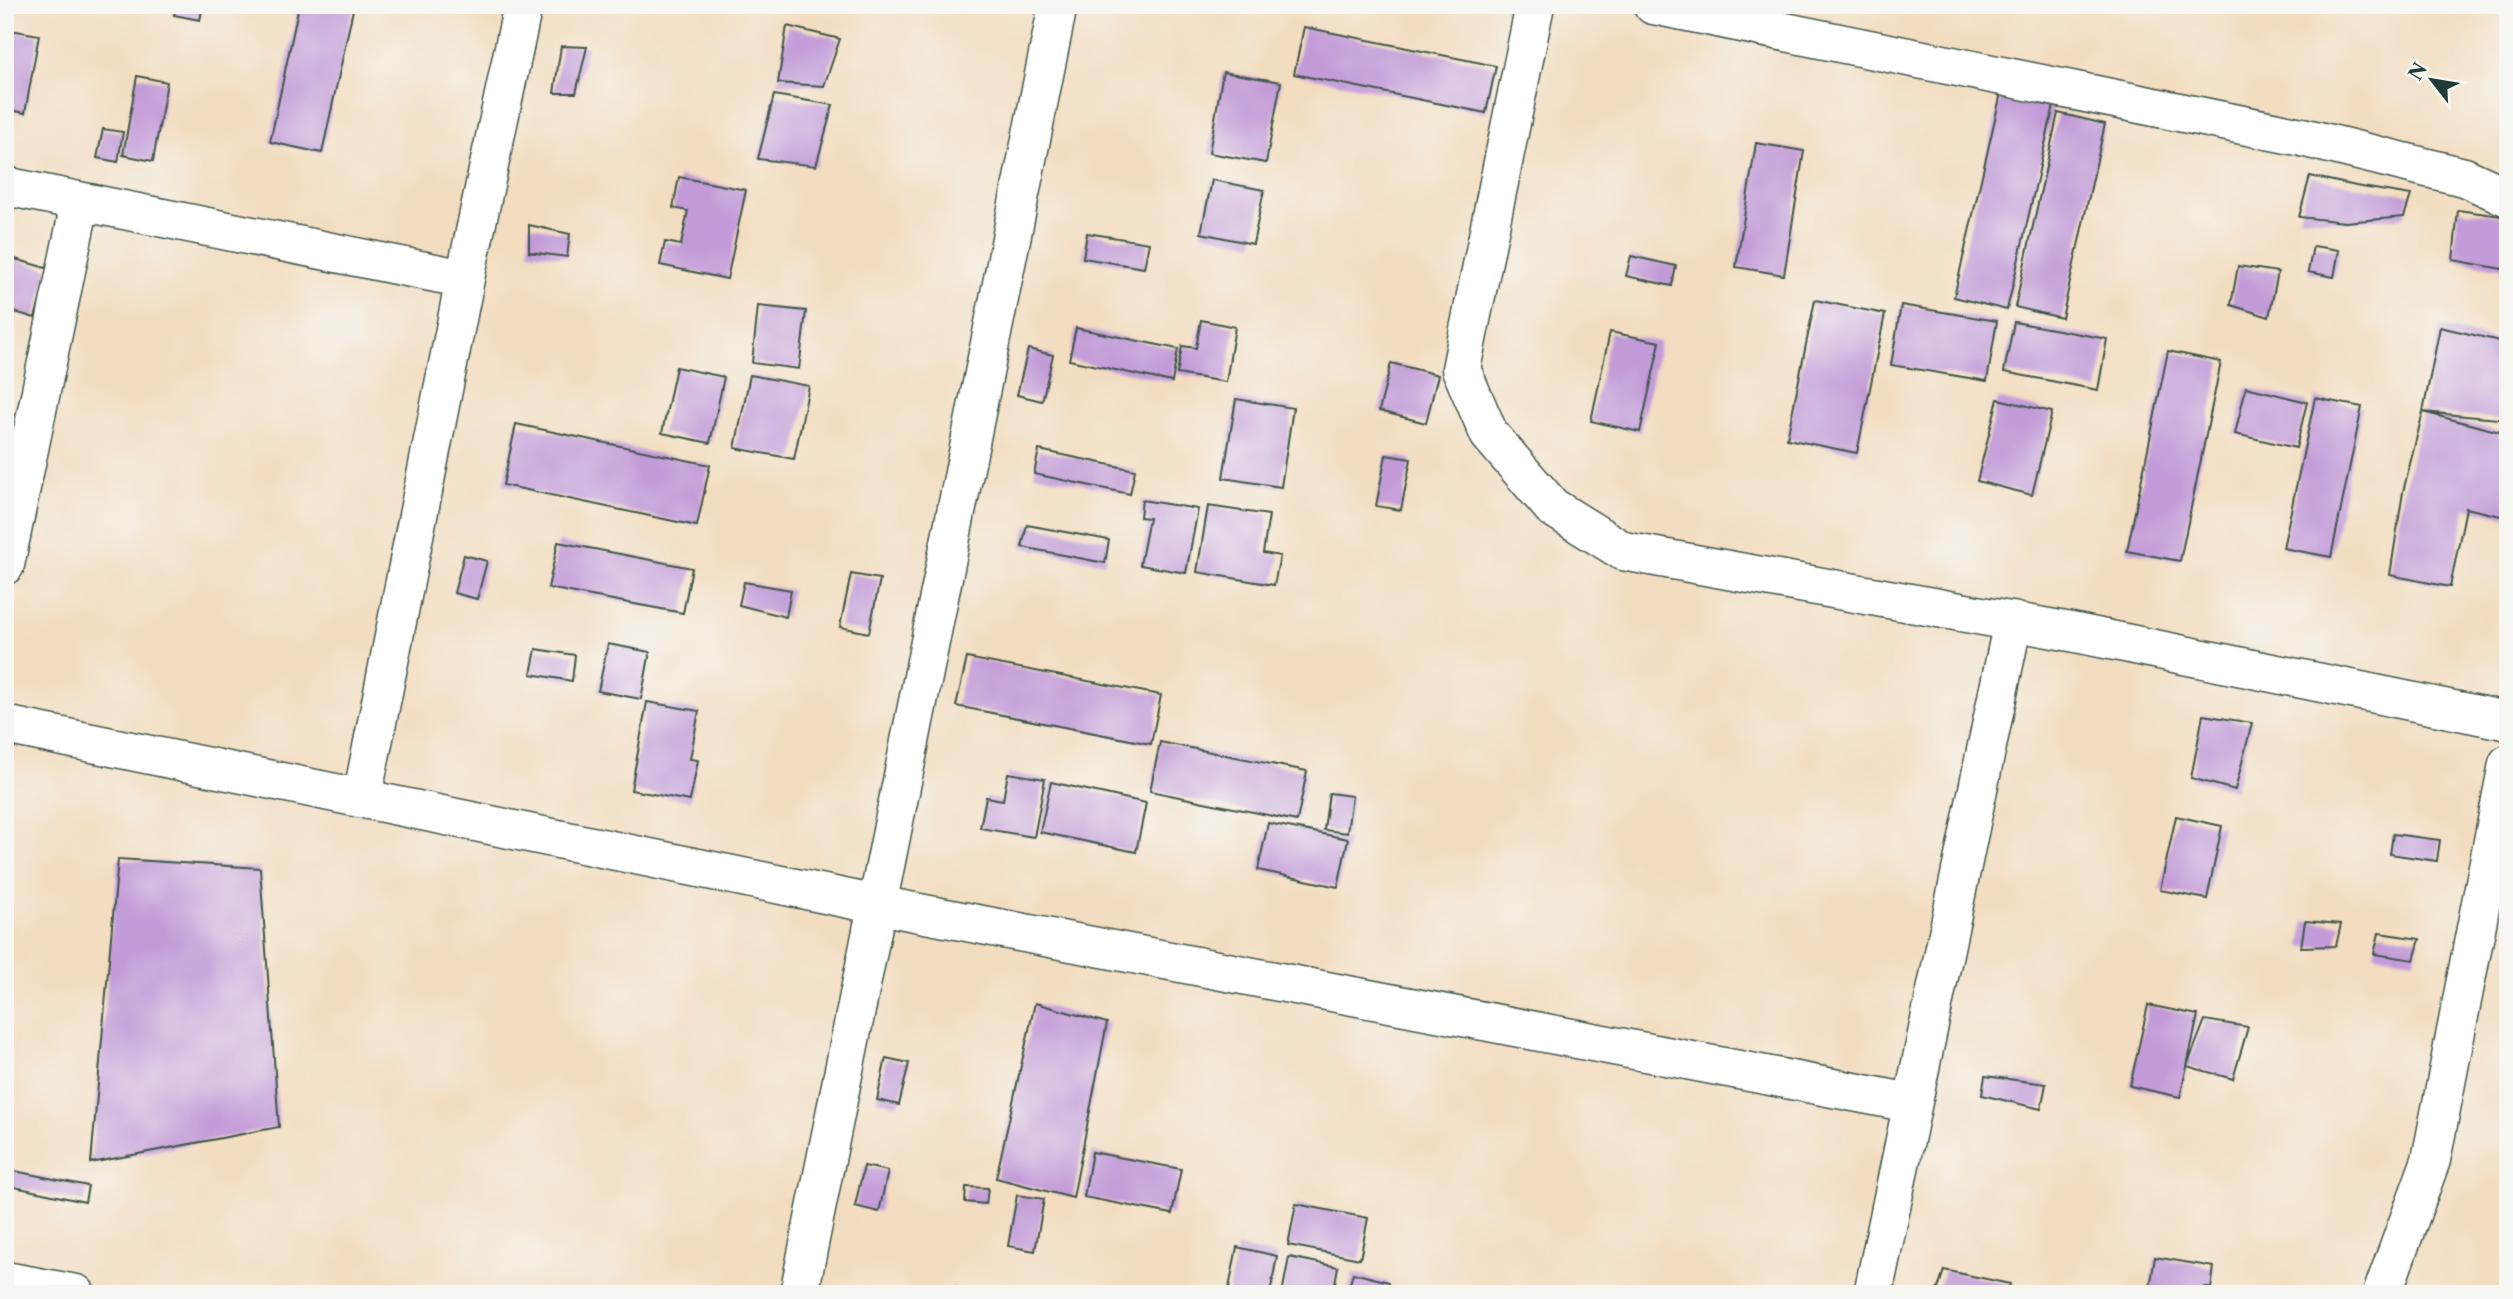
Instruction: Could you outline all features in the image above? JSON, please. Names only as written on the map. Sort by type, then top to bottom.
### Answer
[{"type":"street","points":[[362,798],[523,5]]},
{"type":"street","points":[[800,1294],[1058,5]]},
{"type":"street","points":[[1535,5],[1461,369],[1489,433],[1552,507],[1623,551],[2013,621],[2508,721]]},
{"type":"street","points":[[1653,5],[2302,137],[2464,177],[2508,197]]},
{"type":"street","points":[[5,186],[466,279]]},
{"type":"street","points":[[5,565],[79,203]]},
{"type":"street","points":[[1873,1294],[2013,621]]},
{"type":"street","points":[[5,725],[878,905],[1911,1103]]},
{"type":"street","points":[[2382,1294],[2431,1160],[2508,764]]},
{"type":"street","points":[[5,1281],[76,1294]]},
{"type":"building","points":[[176,5],[203,5],[200,20],[174,15]]},
{"type":"building","points":[[299,5],[354,5],[322,153],[270,142]]},
{"type":"building","points":[[787,26],[840,39],[824,86],[778,83]]},
{"type":"building","points":[[1304,27],[1496,66],[1486,113],[1294,74]]},
{"type":"building","points":[[5,29],[39,35],[25,113],[5,109]]},
{"type":"building","points":[[561,46],[587,47],[576,93],[554,93]]},
{"type":"building","points":[[1223,72],[1281,82],[1266,163],[1209,153]]},
{"type":"building","points":[[137,76],[167,82],[153,161],[123,155]]},
{"type":"building","points":[[2001,93],[2054,105],[2007,310],[1954,297]]},
{"type":"building","points":[[774,95],[833,105],[816,166],[758,159]]},
{"type":"building","points":[[2058,113],[2105,124],[2062,318],[2015,307]]},
{"type":"building","points":[[103,129],[123,132],[118,162],[97,158]]},
{"type":"building","points":[[1756,143],[1804,151],[1784,275],[1736,267]]},
{"type":"building","points":[[2310,176],[2411,195],[2404,217],[2345,222],[2299,217]]},
{"type":"building","points":[[679,177],[746,190],[727,279],[660,265],[665,242],[681,245],[688,211],[673,208]]},
{"type":"building","points":[[1212,180],[1264,190],[1253,244],[1201,233]]},
{"type":"building","points":[[2458,210],[2508,217],[2508,270],[2453,260]]},
{"type":"building","points":[[529,225],[570,234],[567,257],[529,252]]},
{"type":"building","points":[[1087,233],[1149,243],[1144,268],[1083,258]]},
{"type":"building","points":[[2313,246],[2339,250],[2334,277],[2308,272]]},
{"type":"building","points":[[5,256],[49,269],[35,318],[5,309]]},
{"type":"building","points":[[1631,256],[1676,266],[1672,286],[1626,276]]},
{"type":"building","points":[[2238,266],[2278,272],[2269,317],[2231,305]]},
{"type":"building","points":[[1815,300],[1885,314],[1857,453],[1787,439]]},
{"type":"building","points":[[1901,305],[1997,321],[1987,381],[1891,365]]},
{"type":"building","points":[[758,306],[806,311],[799,369],[752,363]]},
{"type":"building","points":[[1201,320],[1235,327],[1226,382],[1177,374],[1182,346],[1196,348]]},
{"type":"building","points":[[2014,322],[2107,339],[2098,390],[2004,372]]},
{"type":"building","points":[[2440,327],[2508,343],[2508,420],[2423,412]]},
{"type":"building","points":[[1076,328],[1178,349],[1172,382],[1069,360]]},
{"type":"building","points":[[1610,332],[1660,342],[1640,432],[1591,421]]},
{"type":"building","points":[[1028,349],[1053,355],[1042,401],[1017,395]]},
{"type":"building","points":[[2168,351],[2221,362],[2180,561],[2127,551]]},
{"type":"building","points":[[1391,363],[1438,375],[1426,423],[1379,411]]},
{"type":"building","points":[[676,367],[724,377],[710,443],[662,433]]},
{"type":"building","points":[[750,375],[809,386],[794,459],[735,448]]},
{"type":"building","points":[[2246,387],[2307,402],[2296,448],[2235,434]]},
{"type":"building","points":[[2315,398],[2362,407],[2331,557],[2283,548]]},
{"type":"building","points":[[1236,399],[1293,408],[1281,487],[1223,478]]},
{"type":"building","points":[[1998,399],[2052,412],[2032,495],[1977,481]]},
{"type":"building","points":[[2423,412],[2508,434],[2508,506],[2505,517],[2466,508],[2450,587],[2390,575],[2403,492]]},
{"type":"building","points":[[516,424],[710,465],[697,526],[503,485]]},
{"type":"building","points":[[1039,450],[1135,470],[1130,494],[1034,474]]},
{"type":"building","points":[[1386,455],[1411,459],[1401,510],[1376,506]]},
{"type":"building","points":[[1142,500],[1198,509],[1186,573],[1140,565],[1149,518],[1140,517]]},
{"type":"building","points":[[1208,506],[1269,515],[1263,553],[1280,556],[1274,585],[1197,572]]},
{"type":"building","points":[[1027,525],[1109,540],[1105,563],[1022,547]]},
{"type":"building","points":[[558,542],[692,568],[683,613],[548,588]]},
{"type":"building","points":[[464,555],[487,561],[477,599],[454,593]]},
{"type":"building","points":[[851,574],[880,579],[869,633],[840,627]]},
{"type":"building","points":[[744,582],[791,590],[786,617],[739,605]]},
{"type":"building","points":[[608,644],[650,652],[641,699],[598,691]]},
{"type":"building","points":[[536,649],[575,655],[572,681],[531,674]]},
{"type":"building","points":[[967,658],[1161,695],[1151,744],[956,706]]},
{"type":"building","points":[[647,702],[699,711],[690,759],[698,760],[690,801],[631,790]]},
{"type":"building","points":[[2203,715],[2252,723],[2235,790],[2191,778]]},
{"type":"building","points":[[1160,742],[1307,771],[1297,821],[1150,791]]},
{"type":"building","points":[[1008,773],[1045,779],[1034,837],[980,828],[986,797],[1003,800]]},
{"type":"building","points":[[1051,782],[1146,803],[1136,852],[1040,832]]},
{"type":"building","points":[[1329,793],[1352,796],[1347,833],[1324,830]]},
{"type":"building","points":[[2176,816],[2222,826],[2207,899],[2160,890]]},
{"type":"building","points":[[1268,823],[1348,839],[1338,887],[1258,870]]},
{"type":"building","points":[[2393,834],[2440,840],[2437,861],[2390,854]]},
{"type":"building","points":[[118,859],[260,868],[279,1127],[91,1163]]},
{"type":"building","points":[[2305,921],[2341,924],[2336,946],[2301,947]]},
{"type":"building","points":[[2379,933],[2420,939],[2414,960],[2374,954]]},
{"type":"building","points":[[1035,1003],[1107,1023],[1073,1198],[996,1178]]},
{"type":"building","points":[[2148,1005],[2198,1015],[2180,1097],[2130,1086]]},
{"type":"building","points":[[2205,1020],[2248,1027],[2233,1079],[2187,1066]]},
{"type":"building","points":[[886,1058],[909,1063],[899,1105],[877,1100]]},
{"type":"building","points":[[1985,1076],[2046,1084],[2041,1109],[1982,1095]]},
{"type":"building","points":[[1092,1152],[1181,1169],[1172,1214],[1084,1197]]},
{"type":"building","points":[[864,1166],[888,1171],[879,1212],[855,1206]]},
{"type":"building","points":[[5,1169],[88,1186],[85,1202],[5,1185]]},
{"type":"building","points":[[966,1187],[988,1188],[986,1204],[965,1202]]},
{"type":"building","points":[[1017,1195],[1044,1199],[1035,1251],[1008,1246]]},
{"type":"building","points":[[1296,1204],[1368,1218],[1360,1259],[1288,1245]]},
{"type":"building","points":[[1237,1247],[1277,1256],[1270,1294],[1228,1293]]},
{"type":"building","points":[[1289,1257],[1338,1267],[1333,1294],[1282,1294]]},
{"type":"building","points":[[2155,1257],[2214,1267],[2211,1289],[2204,1287],[2203,1294],[2149,1294]]},
{"type":"building","points":[[1944,1270],[2010,1284],[2007,1294],[1937,1292]]},
{"type":"building","points":[[1353,1273],[1389,1282],[1386,1294],[1347,1294]]},
{"type":"building","points":[[951,1287],[974,1293],[949,1294]]},
{"type":"building","points":[[1722,1289],[1737,1293],[1737,1294],[1720,1294]]}]
